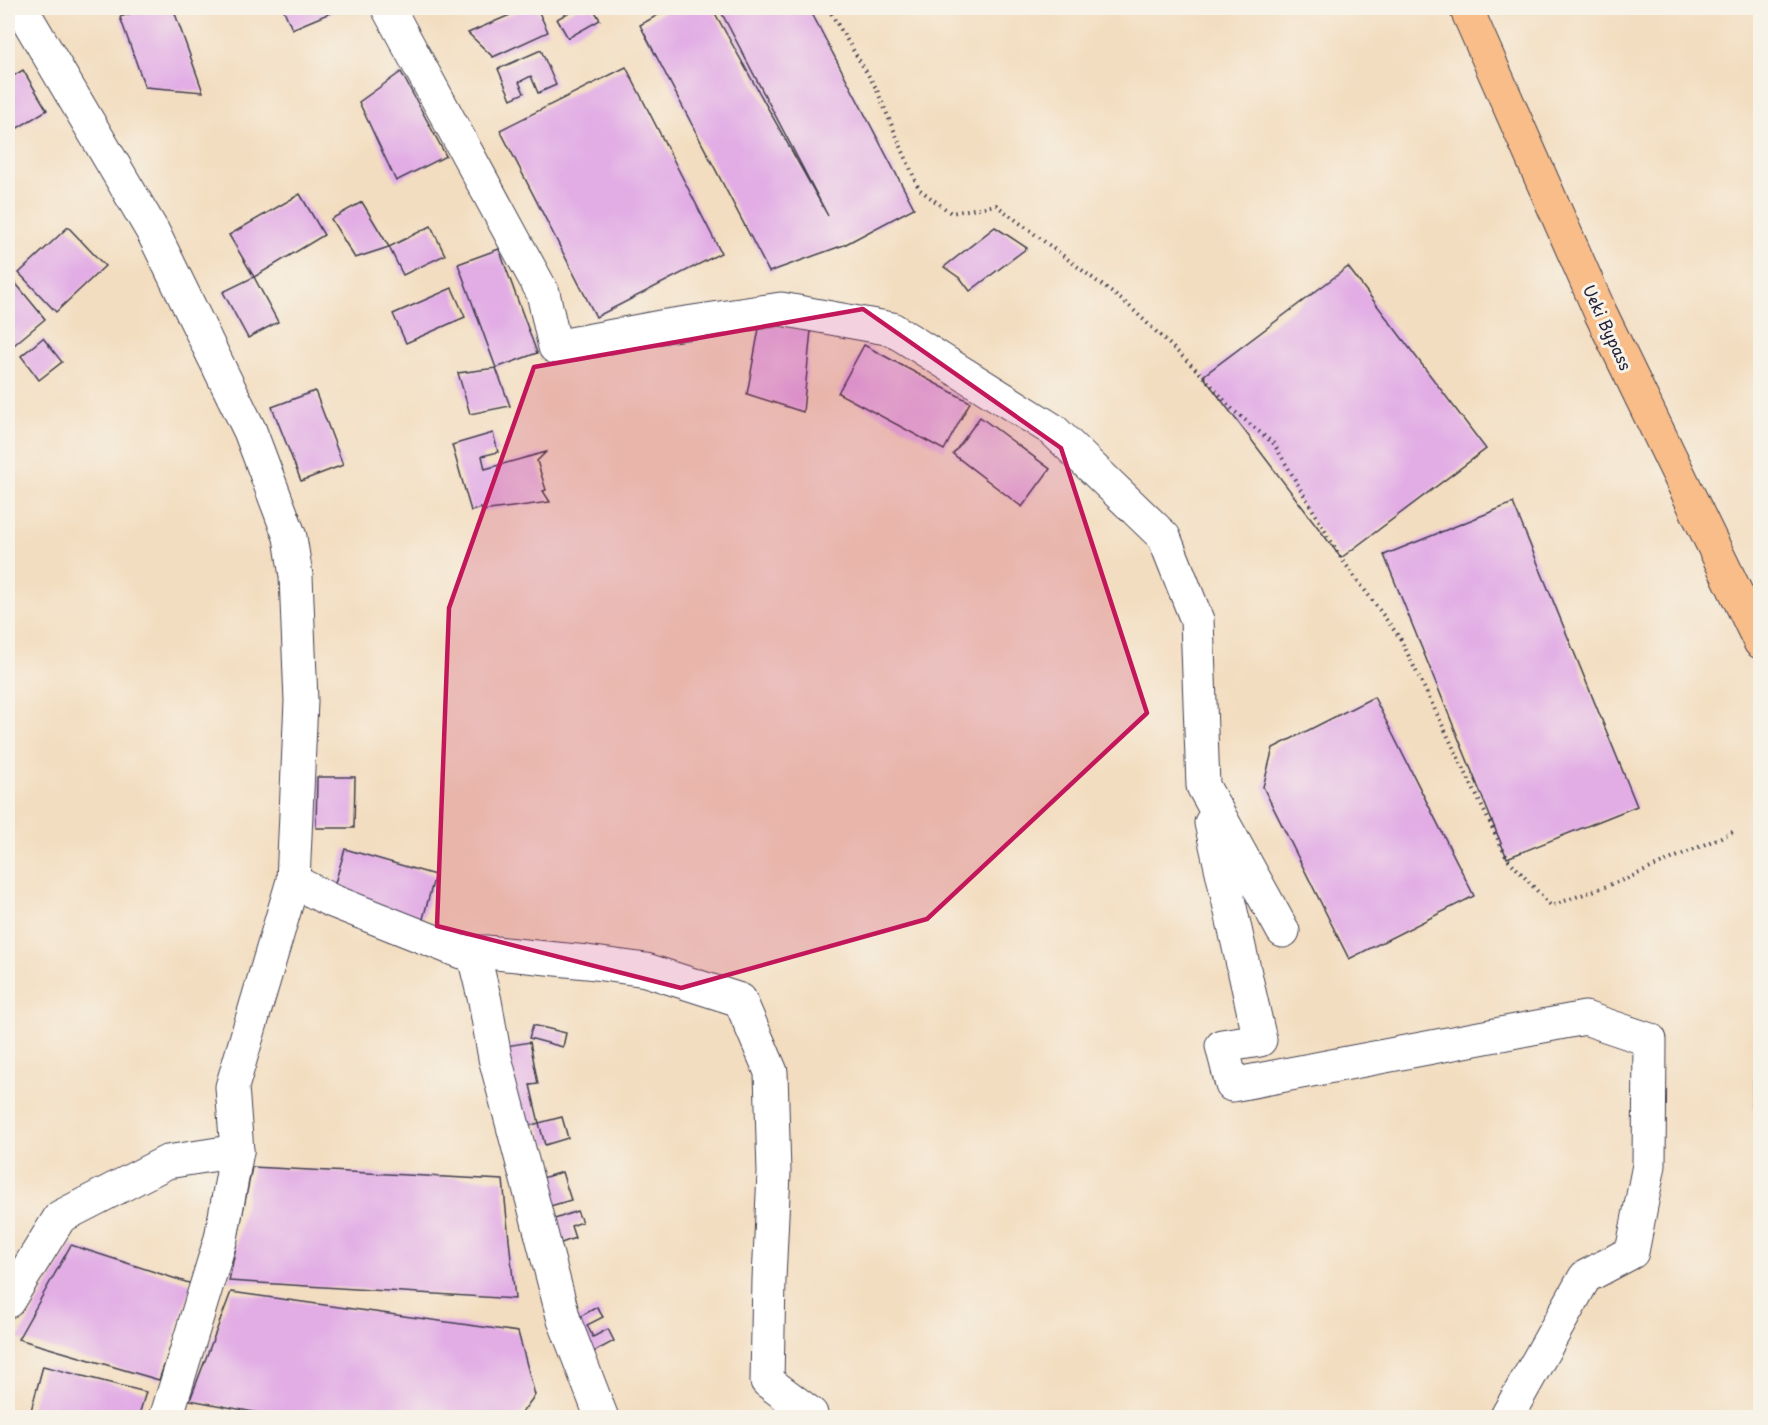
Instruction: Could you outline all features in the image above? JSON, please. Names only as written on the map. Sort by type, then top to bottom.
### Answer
[{"type":"highway","name":"Ueki Bypass","points":[[1466,8],[1600,314],[1761,642]]},
{"type":"street","points":[[21,8],[153,232],[250,431],[291,537],[296,576],[301,701],[293,881],[232,1087],[237,1151],[221,1238],[166,1418]]},
{"type":"street","points":[[388,8],[543,293],[555,347],[666,326],[780,309],[892,329],[1053,430],[1164,537],[1197,620],[1203,786],[1260,1040],[1222,1046],[1232,1085],[1585,1018],[1650,1040],[1649,1165],[1632,1252],[1585,1276],[1506,1418]]},
{"type":"street","points":[[1203,786],[1283,931]]},
{"type":"street","points":[[293,881],[330,900],[461,952],[587,962],[646,970],[740,1000],[771,1072],[774,1173],[767,1381],[811,1414]]},
{"type":"street","points":[[473,952],[495,1058],[564,1320],[602,1418]]},
{"type":"street","points":[[8,1301],[60,1217],[167,1162],[237,1151]]},
{"type":"path","points":[[829,8],[876,88],[919,189],[951,213],[996,205],[1127,304],[1203,376],[1233,410],[1274,444],[1341,558],[1400,638],[1507,858],[1551,906],[1626,879],[1735,831]]},
{"type":"highlighted area","points":[[863,309],[1061,448],[1147,713],[927,919],[681,988],[437,926],[449,608],[534,367]]},
{"type":"green space","points":[[1760,1052],[1760,1186],[1755,1084]]},
{"type":"building","points":[[146,8],[173,8],[203,92],[145,87],[120,17]]},
{"type":"building","points":[[283,8],[342,8],[292,29]]},
{"type":"building","points":[[461,8],[474,8],[464,13]]},
{"type":"building","points":[[526,8],[537,8],[548,32],[493,57],[468,33]]},
{"type":"building","points":[[577,8],[593,8],[600,20],[568,38],[557,19]]},
{"type":"building","points":[[670,8],[712,8],[828,216],[719,8],[809,8],[914,208],[844,245],[769,272],[640,25]]},
{"type":"building","points":[[541,50],[556,85],[538,93],[531,76],[519,82],[524,93],[511,99],[498,69]]},
{"type":"building","points":[[626,67],[721,253],[596,317],[500,130]]},
{"type":"building","points":[[23,70],[47,110],[8,134],[8,79]]},
{"type":"building","points":[[401,72],[446,156],[396,181],[359,102]]},
{"type":"building","points":[[300,194],[324,235],[254,277],[229,235]]},
{"type":"building","points":[[362,202],[389,247],[355,258],[331,219]]},
{"type":"building","points":[[431,226],[445,255],[403,275],[389,247]]},
{"type":"building","points":[[68,227],[105,266],[56,312],[19,273]]},
{"type":"building","points":[[995,227],[1027,248],[970,291],[961,279],[944,267]]},
{"type":"building","points":[[499,249],[537,353],[496,368],[458,264]]},
{"type":"building","points":[[1348,267],[1486,449],[1341,558],[1203,376]]},
{"type":"building","points":[[254,277],[278,322],[248,338],[223,292]]},
{"type":"building","points":[[13,280],[45,319],[8,350],[8,285]]},
{"type":"building","points":[[452,288],[465,317],[406,343],[393,314]]},
{"type":"building","points":[[760,323],[811,330],[803,412],[747,394]]},
{"type":"building","points":[[43,338],[62,362],[39,380],[21,356]]},
{"type":"building","points":[[864,345],[970,402],[944,450],[838,393]]},
{"type":"building","points":[[496,368],[510,406],[470,414],[458,373]]},
{"type":"building","points":[[315,391],[343,465],[301,481],[272,407]]},
{"type":"building","points":[[980,417],[1050,469],[1022,507],[953,454]]},
{"type":"building","points":[[493,433],[498,452],[482,456],[485,469],[546,452],[537,461],[546,490],[543,491],[550,502],[482,511],[481,508],[471,511],[452,445]]},
{"type":"building","points":[[1513,503],[1637,806],[1507,858],[1384,555]]},
{"type":"building","points":[[1374,697],[1474,896],[1349,959],[1263,787],[1273,748]]},
{"type":"building","points":[[317,777],[355,777],[354,828],[316,828]]},
{"type":"building","points":[[345,849],[435,875],[421,926],[330,900]]},
{"type":"building","points":[[533,1025],[566,1033],[563,1047],[529,1038]]},
{"type":"building","points":[[530,1042],[538,1084],[530,1085],[539,1123],[515,1130],[506,1046]]},
{"type":"building","points":[[562,1117],[568,1138],[545,1145],[539,1123]]},
{"type":"building","points":[[252,1167],[503,1180],[515,1299],[229,1281]]},
{"type":"building","points":[[562,1172],[571,1200],[540,1209],[532,1181]]},
{"type":"building","points":[[577,1211],[582,1222],[571,1226],[575,1238],[553,1246],[544,1223]]},
{"type":"building","points":[[71,1245],[192,1284],[159,1380],[18,1339]]},
{"type":"building","points":[[231,1292],[518,1332],[535,1395],[518,1418],[286,1418],[190,1400]]},
{"type":"building","points":[[597,1307],[603,1317],[587,1325],[593,1337],[608,1329],[614,1341],[590,1354],[572,1321]]},
{"type":"building","points":[[43,1366],[146,1392],[138,1418],[29,1418]]}]
